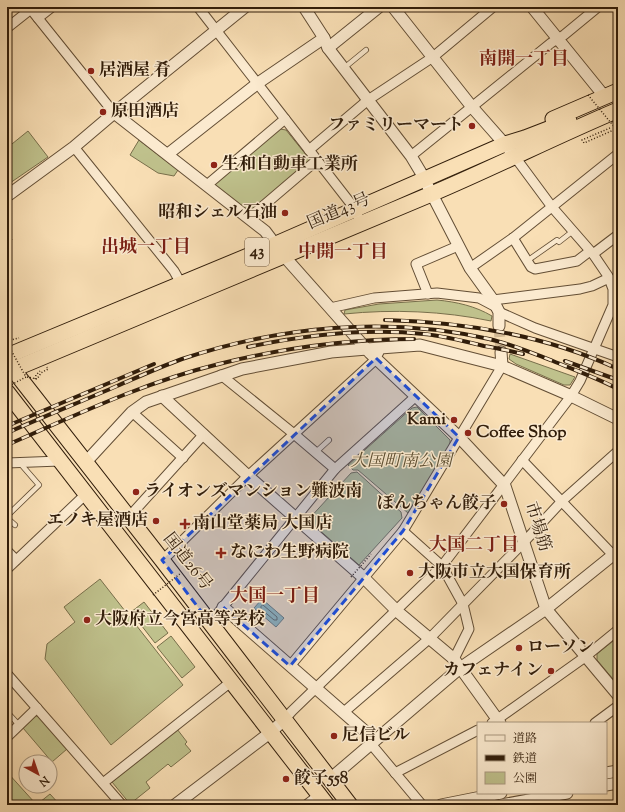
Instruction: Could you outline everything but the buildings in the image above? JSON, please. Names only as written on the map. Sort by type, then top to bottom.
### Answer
[{"type":"highway","name":"国道43号","points":[[12,368],[181,283],[509,143],[525,138],[614,96]]},
{"type":"highway","name":"国道43号","points":[[12,368],[42,358],[432,194],[567,132],[616,121]]},
{"type":"highway","points":[[33,396],[30,383],[31,376],[42,358]]},
{"type":"highway","name":"国道26号","points":[[12,368],[350,805]]},
{"type":"highway","points":[[7,392],[323,800]]},
{"type":"street","points":[[38,18],[52,7]]},
{"type":"street","points":[[198,7],[355,209],[361,224]]},
{"type":"street","points":[[8,195],[74,147],[245,7]]},
{"type":"street","points":[[304,7],[343,68],[411,156],[425,179],[470,268],[496,306],[499,326]]},
{"type":"street","points":[[168,154],[258,83],[326,43],[379,7]]},
{"type":"street","points":[[175,805],[271,732],[442,566],[571,396],[580,381],[616,301],[609,278],[592,253],[552,207],[515,157],[509,143],[472,107],[393,7]]},
{"type":"street","points":[[309,150],[368,100],[433,57],[494,7]]},
{"type":"street","points":[[532,7],[557,39],[614,96]]},
{"type":"street","points":[[411,156],[598,7]]},
{"type":"street","points":[[7,28],[30,8],[114,113]]},
{"type":"street","name":"市場筋","points":[[114,113],[265,231],[284,256],[367,349],[504,484],[546,609],[618,695]]},
{"type":"street","points":[[207,185],[285,119]]},
{"type":"street","points":[[74,147],[174,271],[181,283],[186,298]]},
{"type":"street","points":[[470,268],[513,238],[618,154]]},
{"type":"street","points":[[248,218],[317,160]]},
{"type":"street","points":[[513,238],[530,266],[535,269],[577,261],[592,253],[618,235]]},
{"type":"street","points":[[428,294],[416,264],[458,246]]},
{"type":"street","points":[[496,306],[580,289],[592,286],[609,278]]},
{"type":"street","points":[[330,308],[374,298],[437,293],[479,298],[535,328],[594,347],[618,357]]},
{"type":"street","points":[[85,463],[132,412],[146,402],[242,369],[332,352],[367,349],[420,345],[502,366],[571,396],[618,419]]},
{"type":"street","points":[[162,560],[248,476],[376,358],[381,348]]},
{"type":"street","points":[[290,666],[403,531],[502,366],[501,352]]},
{"type":"street","points":[[221,375],[316,452],[335,470]]},
{"type":"street","points":[[162,396],[248,476],[364,578],[396,610],[457,663],[497,722],[586,657],[618,630]]},
{"type":"street","points":[[210,623],[295,517],[335,470],[415,396]]},
{"type":"street","points":[[132,412],[183,458]]},
{"type":"street","points":[[128,518],[204,434]]},
{"type":"street","points":[[344,712],[430,638],[562,501],[618,451]]},
{"type":"street","points":[[330,779],[373,742],[457,663],[546,609],[615,553],[522,460]]},
{"type":"street","points":[[7,463],[60,461]]},
{"type":"street","points":[[7,569],[86,494]]},
{"type":"street","points":[[403,531],[442,566],[463,604],[468,629],[457,663]]},
{"type":"street","points":[[7,551],[16,560]]},
{"type":"street","points":[[223,606],[344,712],[373,742],[395,773],[422,805]]},
{"type":"street","points":[[7,674],[122,805]]},
{"type":"street","points":[[103,783],[232,681]]},
{"type":"street","points":[[596,722],[618,706]]},
{"type":"street","points":[[7,737],[37,708]]},
{"type":"street","points":[[395,773],[477,731]]},
{"type":"street","points":[[607,773],[618,771]]},
{"type":"street","points":[[607,785],[618,783]]},
{"type":"street","points":[[441,805],[496,794]]},
{"type":"street","points":[[505,802],[546,798],[563,794]]},
{"type":"street","points":[[306,805],[323,800]]},
{"type":"lane","points":[[343,68],[366,50]]},
{"type":"lane","points":[[527,261],[558,240],[559,242],[573,231]]},
{"type":"lane","points":[[316,452],[329,440]]},
{"type":"lane","points":[[14,525],[7,517],[39,485],[19,462]]},
{"type":"lane","points":[[7,712],[19,725]]},
{"type":"path","points":[[588,95],[616,121]]},
{"type":"path","points":[[616,121],[584,143],[582,140],[616,121]]},
{"type":"path","points":[[7,235],[13,242]]},
{"type":"path","points":[[7,387],[12,368],[7,342],[21,339]]},
{"type":"path","points":[[12,368],[32,378],[37,379],[41,373],[48,369],[47,367],[39,371],[36,375],[35,380]]},
{"type":"path","points":[[351,577],[372,554]]},
{"type":"path","points":[[153,595],[181,573]]},
{"type":"highlighted area","points":[[376,358],[459,437],[403,531],[290,666],[223,607],[210,623],[162,560]]},
{"type":"green space","points":[[280,129],[286,130],[311,161],[248,212],[215,187],[215,182]]},
{"type":"green space","points":[[28,131],[48,157],[10,183],[7,183],[7,148]]},
{"type":"green space","points":[[139,140],[178,170],[174,176],[158,173],[130,155]]},
{"type":"green space","points":[[437,300],[459,303],[472,307],[492,316],[491,321],[455,315],[399,311],[344,314],[345,310],[379,304]]},
{"type":"green space","points":[[510,354],[575,377],[570,385],[564,385],[516,364],[509,359]]},
{"type":"green space","name":"大国町南公園","points":[[417,407],[450,440],[450,445],[408,513],[358,470],[353,470],[348,465],[412,408]]},
{"type":"green space","points":[[357,472],[401,512],[402,518],[359,565],[308,520],[351,473]]},
{"type":"green space","points":[[100,579],[183,685],[111,745],[45,659],[47,644],[75,622],[64,607]]},
{"type":"green space","points":[[144,602],[168,633],[155,643],[131,612]]},
{"type":"green space","points":[[171,636],[195,667],[182,678],[157,647]]},
{"type":"green space","points":[[618,637],[618,685],[597,660],[597,654]]},
{"type":"green space","points":[[34,716],[38,716],[67,749],[58,757],[58,754],[45,754],[23,728]]},
{"type":"green space","points":[[177,729],[187,742],[185,744],[191,751],[171,767],[168,764],[146,782],[150,788],[130,804],[112,782]]},
{"type":"green space","points":[[7,772],[18,784],[18,794],[27,794],[35,803],[40,802],[50,794],[60,805],[7,805]]},
{"type":"water","points":[[262,599],[284,618],[276,627],[254,608]]},
{"type":"tunnel","points":[[499,326],[501,352]]},
{"type":"railway","points":[[385,320],[415,321],[475,327],[504,332],[562,347],[618,369]]},
{"type":"railway","points":[[7,433],[182,359],[257,339],[296,332],[334,328],[412,328],[451,332],[489,339],[553,361],[618,389]]},
{"type":"railway","points":[[248,347],[313,336],[358,332],[402,332],[446,337],[523,354]]},
{"type":"railway","points":[[7,445],[111,400],[191,371],[243,358],[291,349],[389,339],[414,339]]},
{"type":"railway","points":[[565,361],[618,380]]},
{"type":"railway","points":[[7,426],[154,364]]},
{"type":"place","name":"居酒屋 肴","points":[[91,71]]},
{"type":"place","name":"原田酒店","points":[[103,112]]},
{"type":"place","name":"ファミリーマート","points":[[472,126]]},
{"type":"place","name":"生和自動車工業所","points":[[214,165]]},
{"type":"place","name":"昭和シェル石油","points":[[285,213]]},
{"type":"place","name":"Kami","points":[[454,420]]},
{"type":"place","name":"Coffee Shop","points":[[468,433]]},
{"type":"place","name":"ライオンズマンション難波南","points":[[136,492]]},
{"type":"place","name":"ぽんちゃん餃子","points":[[504,504]]},
{"type":"place","name":"エノキ屋酒店","points":[[156,521]]},
{"type":"place","name":"南山堂薬局 大国店","points":[[185,524]]},
{"type":"place","name":"なにわ生野病院","points":[[221,553]]},
{"type":"place","name":"大阪市立大国保育所","points":[[410,573]]},
{"type":"place","name":"大阪府立今宮高等学校","points":[[87,620]]},
{"type":"place","name":"ローソン","points":[[519,648]]},
{"type":"place","name":"カフェナイン","points":[[551,671]]},
{"type":"place","name":"尼信ビル","points":[[334,736]]},
{"type":"place","name":"餃子558","points":[[286,779]]},
{"type":"district","name":"南開一丁目","points":[[524,60]]},
{"type":"district","name":"出城一丁目","points":[[146,248]]},
{"type":"district","name":"中開一丁目","points":[[343,253]]},
{"type":"district","name":"大国二丁目","points":[[474,546]]},
{"type":"district","name":"大国一丁目","points":[[275,597]]}]
